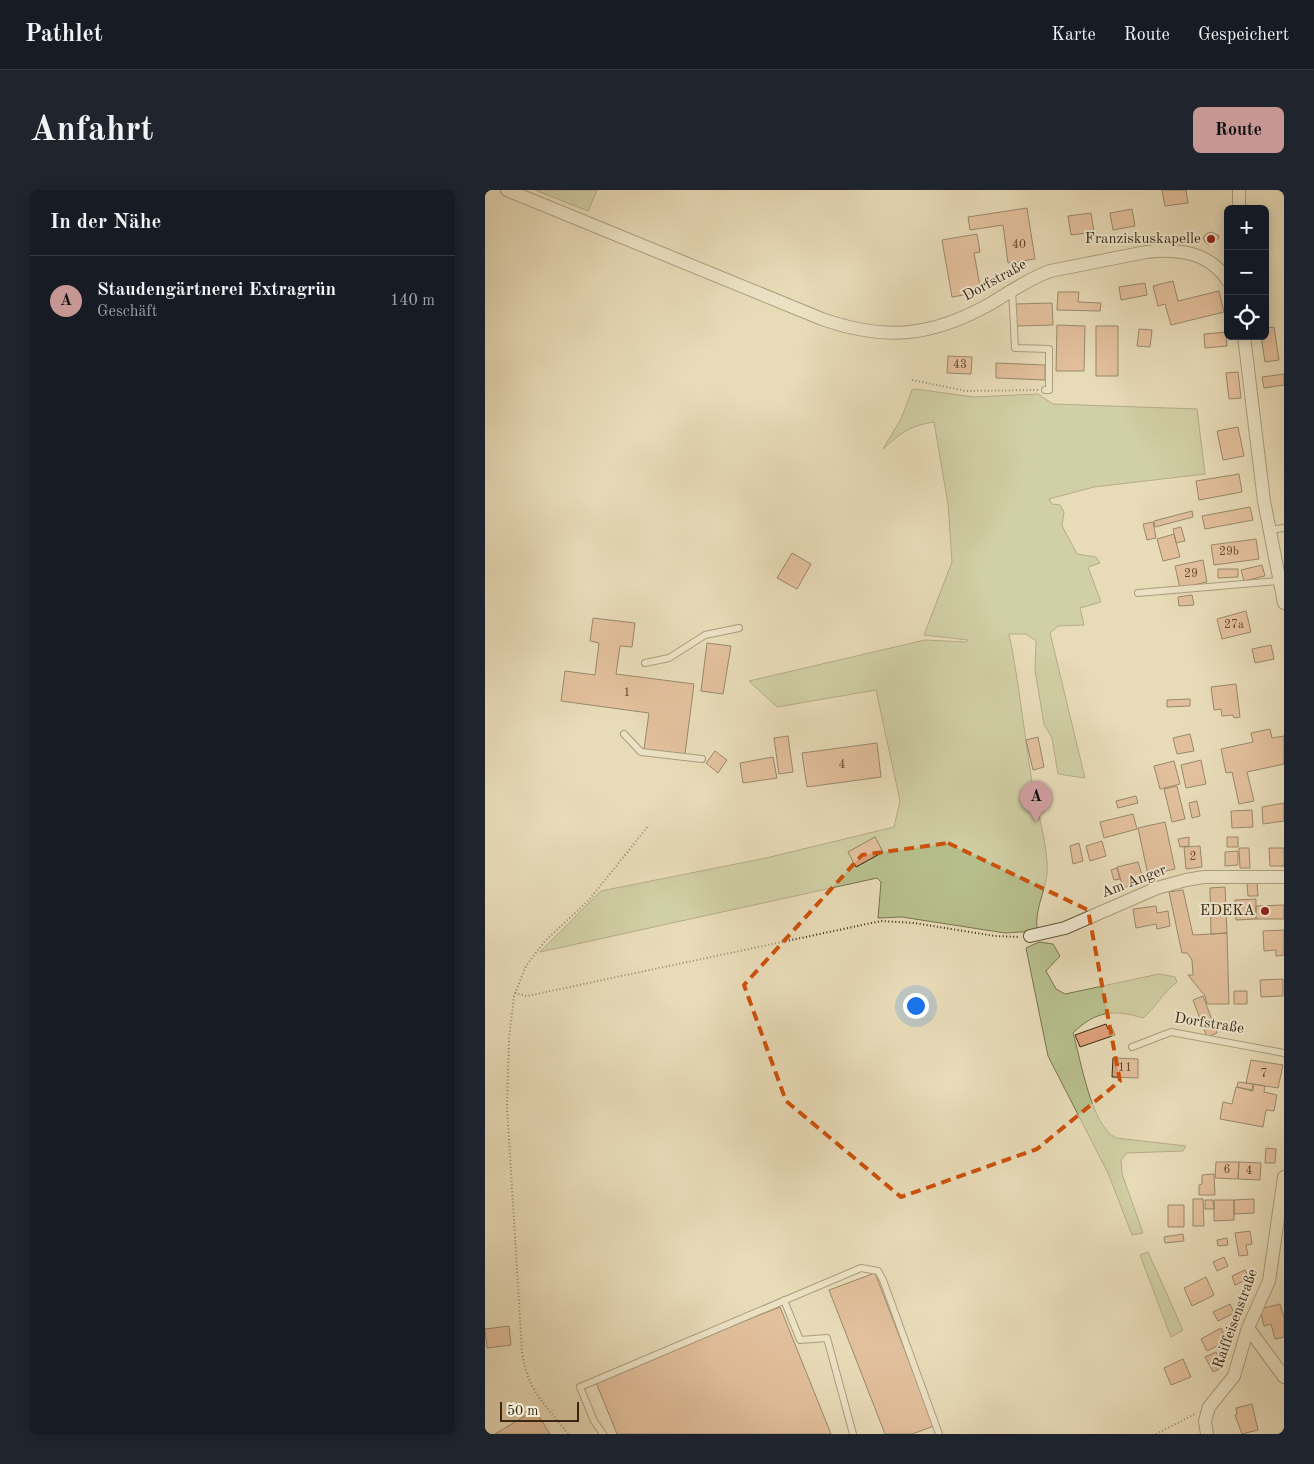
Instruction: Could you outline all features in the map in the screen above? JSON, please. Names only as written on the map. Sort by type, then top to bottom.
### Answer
[{"type":"street","name":"Dorfstraße","points":[[507,190],[831,322],[886,333],[918,331],[951,324],[1035,277],[1050,271],[1161,250],[1191,253],[1207,259],[1224,275]]},
{"type":"street","points":[[1239,190],[1239,205]]},
{"type":"street","points":[[1245,340],[1269,530],[1280,576],[1284,603]]},
{"type":"street","name":"Am Anger","points":[[1030,936],[1065,928],[1143,893],[1186,880],[1204,877],[1284,876]]},
{"type":"street","name":"Raiffeisenstraße","points":[[1209,1407],[1234,1376],[1248,1328],[1270,1275],[1278,1206],[1284,1177]]},
{"type":"street","points":[[1248,1328],[1284,1377]]},
{"type":"street","points":[[1207,1434],[1205,1420],[1209,1407]]},
{"type":"lane","points":[[1012,290],[1015,348],[1049,349],[1049,390],[1045,390]]},
{"type":"lane","points":[[1269,530],[1284,528]]},
{"type":"lane","points":[[1138,593],[1280,576]]},
{"type":"lane","points":[[645,663],[669,658],[705,636],[739,628]]},
{"type":"lane","points":[[625,734],[641,752],[702,759]]},
{"type":"lane","name":"Dorfstraße","points":[[1132,1047],[1140,1042],[1171,1032],[1284,1053]]},
{"type":"lane","points":[[603,1434],[580,1387],[861,1268],[878,1270],[939,1434]]},
{"type":"lane","points":[[784,1300],[799,1340],[827,1338],[853,1434]]},
{"type":"path","points":[[911,380],[966,391],[1045,390]]},
{"type":"path","points":[[568,1434],[536,1396],[529,1384],[522,1352],[507,1106],[508,1047],[515,993],[526,966],[545,941],[589,900],[649,825]]},
{"type":"path","points":[[515,993],[527,996],[881,921],[914,923],[1013,938],[1030,936]]},
{"type":"path","points":[[1156,1434],[1209,1407]]},
{"type":"highlighted area","points":[[948,843],[1088,910],[1120,1081],[1037,1149],[901,1197],[786,1101],[744,985],[862,855]]},
{"type":"green space","points":[[535,190],[597,190],[588,211]]},
{"type":"green space","points":[[912,390],[973,397],[1038,394],[1053,404],[1197,409],[1205,474],[1094,487],[1049,499],[1052,504],[1060,505],[1064,512],[1062,526],[1077,554],[1096,557],[1100,563],[1088,567],[1101,602],[1080,608],[1084,625],[1058,626],[1050,633],[1085,778],[1058,774],[1052,738],[1044,724],[1035,670],[1036,641],[1026,634],[1009,634],[1032,782],[1047,861],[1046,879],[1038,912],[1037,931],[1005,933],[902,917],[878,918],[881,882],[877,878],[540,952],[601,891],[766,858],[894,827],[900,801],[876,690],[777,707],[749,681],[925,640],[966,642],[968,640],[924,635],[952,562],[948,504],[934,422],[919,425],[906,431],[883,449],[901,419]],"holes":[[[875,837],[883,852],[856,867],[848,852]]]},
{"type":"green space","points":[[1039,942],[1053,944],[1060,956],[1046,971],[1056,989],[1065,994],[1159,974],[1175,977],[1177,982],[1143,1018],[1123,1013],[1105,1014],[1089,1020],[1073,1033],[1088,1091],[1100,1120],[1107,1131],[1116,1138],[1186,1146],[1183,1151],[1127,1153],[1121,1160],[1122,1174],[1143,1233],[1132,1235],[1108,1173],[1048,1056],[1026,948]]},
{"type":"green space","points":[[1148,1252],[1183,1330],[1171,1337],[1140,1255]]},
{"type":"building","points":[[1162,190],[1186,190],[1188,203],[1165,206]]},
{"type":"building","points":[[1027,208],[1035,259],[1008,263],[1003,225],[970,230],[968,217]]},
{"type":"building","points":[[1132,209],[1135,226],[1113,230],[1110,213]]},
{"type":"building","points":[[1091,213],[1094,232],[1071,235],[1068,216]]},
{"type":"building","name":"Franziskuskapelle","points":[[1211,232],[1218,235],[1219,238],[1209,245],[1203,238]]},
{"type":"building","points":[[977,234],[980,252],[974,253],[981,292],[952,297],[942,240]]},
{"type":"building","points":[[1173,281],[1178,301],[1219,291],[1224,312],[1171,325],[1165,304],[1158,306],[1153,286]]},
{"type":"building","points":[[1145,283],[1147,295],[1121,300],[1119,287]]},
{"type":"building","points":[[1058,292],[1079,292],[1078,302],[1101,303],[1100,311],[1057,310]]},
{"type":"building","points":[[1052,303],[1053,325],[1016,326],[1015,304]]},
{"type":"building","points":[[1057,325],[1085,326],[1084,371],[1056,371]]},
{"type":"building","points":[[1096,326],[1118,326],[1118,376],[1096,376]]},
{"type":"building","points":[[1274,327],[1279,360],[1265,362],[1262,340],[1269,340],[1269,328]]},
{"type":"building","points":[[1139,329],[1152,330],[1150,347],[1137,346]]},
{"type":"building","points":[[1224,332],[1224,340],[1227,340],[1227,346],[1205,348],[1204,334]]},
{"type":"building","points":[[948,356],[972,357],[971,374],[947,373]]},
{"type":"building","points":[[996,363],[1045,365],[1045,380],[996,378]]},
{"type":"building","points":[[1238,372],[1241,398],[1229,399],[1226,373]]},
{"type":"building","points":[[1284,374],[1284,385],[1264,388],[1262,377]]},
{"type":"building","points":[[1238,427],[1244,456],[1223,460],[1217,431]]},
{"type":"building","points":[[1239,474],[1242,492],[1199,500],[1196,481]]},
{"type":"building","points":[[1250,507],[1253,520],[1205,529],[1202,516]]},
{"type":"building","points":[[1192,511],[1193,517],[1155,527],[1154,521]]},
{"type":"building","points":[[1153,522],[1156,538],[1147,540],[1143,524]]},
{"type":"building","points":[[1181,527],[1185,541],[1176,543],[1173,529]]},
{"type":"building","points":[[1174,534],[1180,557],[1163,561],[1157,539]]},
{"type":"building","points":[[1256,539],[1259,559],[1214,565],[1211,545]]},
{"type":"building","points":[[792,553],[811,564],[797,589],[777,578]]},
{"type":"building","points":[[1203,560],[1207,582],[1180,588],[1175,566]]},
{"type":"building","points":[[1262,565],[1265,576],[1244,581],[1241,570]]},
{"type":"building","points":[[1218,569],[1238,569],[1238,577],[1218,578]]},
{"type":"building","points":[[1192,595],[1194,605],[1179,606],[1178,597]]},
{"type":"building","points":[[1246,611],[1251,632],[1222,639],[1217,619]]},
{"type":"building","points":[[593,618],[635,623],[632,647],[620,646],[616,674],[694,684],[685,754],[644,749],[649,713],[561,701],[565,671],[595,675],[599,643],[590,641]]},
{"type":"building","points":[[707,643],[731,646],[723,694],[701,691]]},
{"type":"building","points":[[1271,645],[1274,659],[1255,663],[1252,649]]},
{"type":"building","points":[[1236,684],[1240,717],[1234,718],[1233,715],[1222,716],[1221,709],[1214,710],[1211,687]]},
{"type":"building","points":[[1190,699],[1190,706],[1167,707],[1167,700]]},
{"type":"building","points":[[1270,729],[1272,738],[1284,736],[1284,764],[1247,772],[1254,801],[1239,804],[1232,772],[1226,773],[1221,749],[1253,742],[1251,733]]},
{"type":"building","points":[[1190,734],[1194,751],[1177,754],[1173,738]]},
{"type":"building","points":[[788,736],[793,772],[779,774],[774,738]]},
{"type":"building","points":[[1038,737],[1044,767],[1033,770],[1026,740]]},
{"type":"building","points":[[877,743],[881,777],[807,787],[802,753]]},
{"type":"building","points":[[715,751],[727,760],[718,773],[706,763]]},
{"type":"building","points":[[773,757],[777,778],[743,783],[740,763]]},
{"type":"building","points":[[1201,760],[1206,784],[1186,788],[1181,765]]},
{"type":"building","points":[[1174,761],[1180,784],[1160,789],[1154,766]]},
{"type":"building","points":[[1177,786],[1185,819],[1172,822],[1164,789]]},
{"type":"building","points":[[1136,796],[1138,803],[1118,808],[1116,801]]},
{"type":"building","points":[[1197,801],[1200,816],[1192,818],[1189,803]]},
{"type":"building","points":[[1284,803],[1284,821],[1263,824],[1262,807]]},
{"type":"building","points":[[1252,810],[1253,827],[1232,828],[1231,811]]},
{"type":"building","points":[[1133,814],[1137,829],[1104,838],[1100,822]]},
{"type":"building","points":[[1165,822],[1175,869],[1148,875],[1138,828]]},
{"type":"building","points":[[875,837],[883,852],[856,867],[848,852]]},
{"type":"building","points":[[1189,837],[1189,846],[1180,847],[1178,839]]},
{"type":"building","points":[[1227,837],[1238,837],[1238,847],[1227,847]]},
{"type":"building","points":[[1102,841],[1106,856],[1090,861],[1086,846]]},
{"type":"building","points":[[1079,843],[1083,861],[1073,864],[1070,846]]},
{"type":"building","points":[[1200,846],[1202,867],[1186,869],[1184,847]]},
{"type":"building","points":[[1239,848],[1249,848],[1250,868],[1240,868]]},
{"type":"building","points":[[1269,848],[1284,848],[1284,866],[1270,866]]},
{"type":"building","points":[[1238,851],[1238,865],[1225,866],[1225,852]]},
{"type":"building","points":[[1138,862],[1144,882],[1123,888],[1117,867]]},
{"type":"building","points":[[1117,868],[1120,879],[1114,880],[1111,870]]},
{"type":"building","points":[[1247,883],[1257,883],[1258,896],[1248,896]]},
{"type":"building","points":[[1225,887],[1227,933],[1211,934],[1210,888]]},
{"type":"building","points":[[1183,890],[1193,935],[1227,933],[1229,1004],[1207,1004],[1205,996],[1188,975],[1193,975],[1192,960],[1187,953],[1182,953],[1169,892]]},
{"type":"building","points":[[1256,899],[1256,919],[1236,920],[1235,900]]},
{"type":"building","points":[[1284,905],[1284,919],[1256,919],[1256,906]]},
{"type":"building","points":[[1156,906],[1157,913],[1168,911],[1170,926],[1157,929],[1156,924],[1136,928],[1133,909]]},
{"type":"building","points":[[1284,930],[1284,955],[1276,956],[1276,950],[1264,951],[1263,931]]},
{"type":"building","points":[[1283,979],[1283,996],[1261,997],[1260,980]]},
{"type":"building","points":[[1234,991],[1247,991],[1247,1004],[1234,1004]]},
{"type":"building","points":[[1203,996],[1217,1033],[1207,1037],[1193,1000]]},
{"type":"building","points":[[1106,1024],[1108,1029],[1112,1028],[1115,1035],[1080,1047],[1075,1035]]},
{"type":"building","points":[[1113,1058],[1138,1059],[1138,1078],[1112,1077]]},
{"type":"building","points":[[1251,1060],[1283,1065],[1278,1088],[1246,1083]]},
{"type":"building","points":[[1238,1082],[1253,1084],[1252,1090],[1237,1087]]},
{"type":"building","points":[[1254,1084],[1265,1086],[1264,1092],[1277,1095],[1274,1111],[1266,1110],[1263,1127],[1220,1119],[1223,1102],[1232,1104],[1236,1087],[1253,1091]]},
{"type":"building","points":[[1266,1148],[1276,1149],[1275,1163],[1265,1163]]},
{"type":"building","points":[[1216,1162],[1239,1162],[1238,1179],[1215,1178]]},
{"type":"building","points":[[1239,1162],[1261,1163],[1260,1180],[1238,1179]]},
{"type":"building","points":[[1214,1174],[1215,1195],[1199,1195],[1202,1175]]},
{"type":"building","points":[[1193,1199],[1203,1199],[1204,1226],[1193,1226]]},
{"type":"building","points":[[1254,1199],[1254,1213],[1234,1214],[1234,1200]]},
{"type":"building","points":[[1205,1200],[1213,1200],[1214,1209],[1205,1209]]},
{"type":"building","points":[[1214,1200],[1234,1200],[1234,1220],[1214,1221]]},
{"type":"building","points":[[1168,1205],[1184,1205],[1184,1227],[1168,1227]]},
{"type":"building","points":[[1250,1231],[1252,1244],[1246,1245],[1248,1255],[1239,1256],[1235,1233]]},
{"type":"building","points":[[1183,1234],[1184,1241],[1165,1243],[1164,1237]]},
{"type":"building","points":[[1227,1238],[1228,1245],[1218,1246],[1217,1240]]},
{"type":"building","points":[[1224,1257],[1228,1266],[1217,1271],[1213,1262]]},
{"type":"building","points":[[1245,1270],[1249,1279],[1235,1285],[1232,1276]]},
{"type":"building","points":[[875,1273],[934,1426],[912,1434],[885,1434],[829,1290]]},
{"type":"building","points":[[1206,1277],[1214,1295],[1192,1306],[1184,1288]]},
{"type":"building","points":[[1230,1304],[1234,1313],[1218,1321],[1213,1312]]},
{"type":"building","points":[[1280,1304],[1284,1317],[1284,1337],[1275,1339],[1271,1324],[1264,1326],[1260,1309]]},
{"type":"building","points":[[780,1307],[831,1434],[617,1434],[595,1380]]},
{"type":"building","points":[[509,1326],[511,1345],[487,1348],[485,1329]]},
{"type":"building","points":[[1221,1328],[1227,1341],[1207,1351],[1201,1339]]},
{"type":"building","points":[[1216,1352],[1223,1367],[1213,1372],[1205,1357]]},
{"type":"building","points":[[1183,1359],[1191,1377],[1171,1385],[1164,1368]]},
{"type":"building","points":[[1252,1404],[1258,1430],[1242,1434],[1235,1415],[1237,1414],[1236,1408]]},
{"type":"building","points":[[535,1410],[550,1434],[495,1434]]},
{"type":"place","name":"Franziskuskapelle","points":[[1211,239]]},
{"type":"place","name":"Staudengärtnerei Extragrün","points":[[1036,822]]},
{"type":"place","name":"EDEKA","points":[[1265,911]]}]
